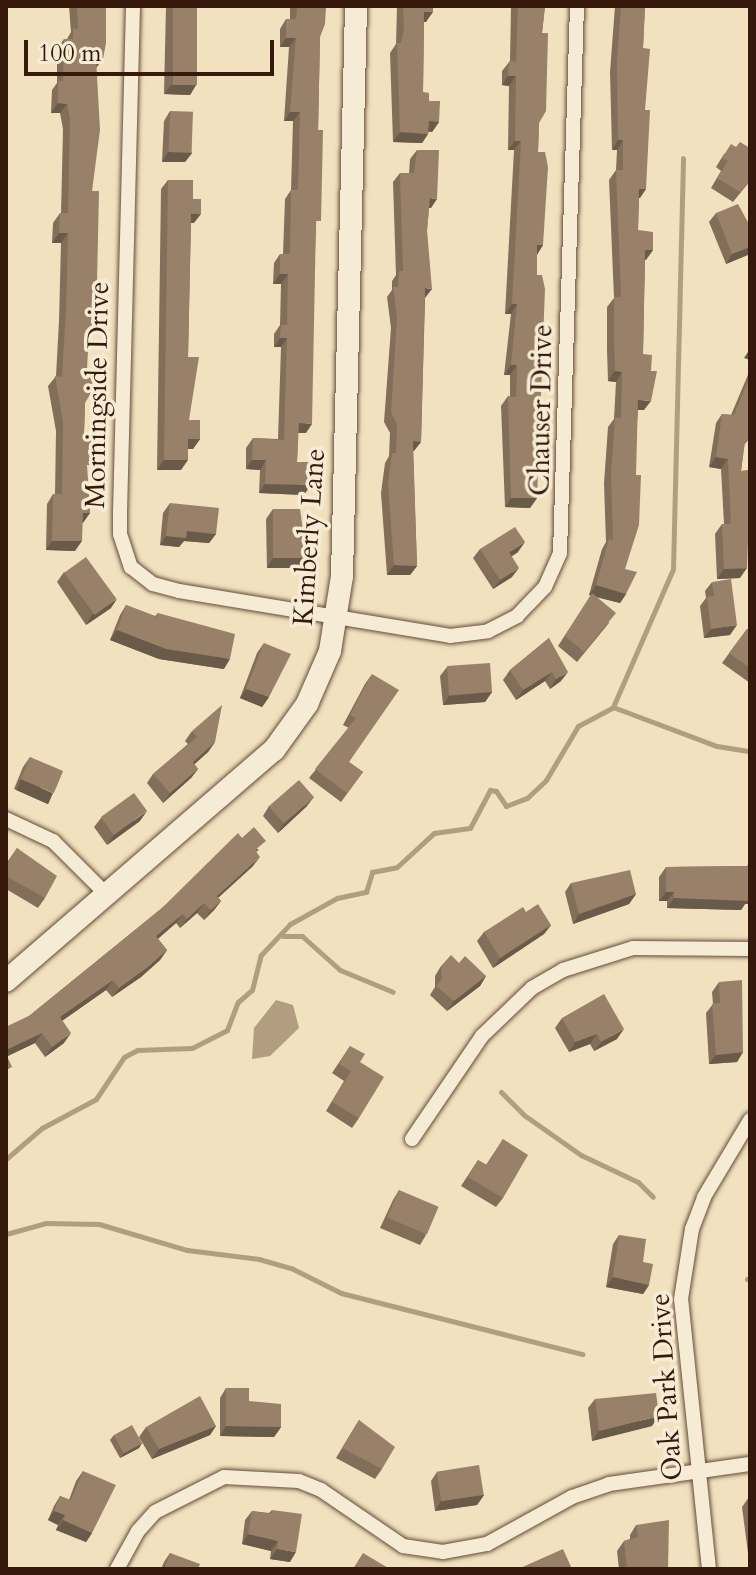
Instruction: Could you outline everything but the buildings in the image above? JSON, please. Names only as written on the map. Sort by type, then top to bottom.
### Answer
[{"type":"street","name":"Morningside Drive","points":[[133,6],[120,511],[124,553],[131,567],[153,584],[337,619]]},
{"type":"street","name":"Kimberly Lane","points":[[6,981],[274,750],[320,678],[337,619],[356,6]]},
{"type":"street","name":"Chauser Drive","points":[[337,619],[427,634],[470,635],[517,616],[554,570],[564,531],[577,6]]},
{"type":"street","points":[[6,819],[53,841],[108,896]]},
{"type":"street","points":[[412,1139],[482,1036],[532,988],[563,970],[633,948],[750,949]]},
{"type":"street","name":"Oak Park Drive","points":[[709,1569],[682,1339],[685,1262],[704,1197],[750,1120]]},
{"type":"street","points":[[117,1569],[138,1531],[155,1512],[224,1477],[299,1481],[331,1496],[403,1546],[443,1552],[487,1544],[572,1497],[609,1484],[697,1469],[750,1464]]},
{"type":"shaded area","points":[[276,1000],[293,1005],[299,1028],[270,1056],[252,1059],[254,1028]]},
{"type":"waterway","points":[[6,1159],[42,1128],[96,1099],[124,1057],[137,1050],[192,1048],[227,1030],[238,1002],[252,990],[261,955],[290,924],[337,898],[366,892],[372,872],[397,867],[434,833],[470,828],[490,790],[496,791],[506,806],[527,798],[546,780],[578,726],[613,707],[673,569],[683,158]]},
{"type":"waterway","points":[[613,707],[717,746],[750,751]]},
{"type":"waterway","points":[[283,936],[302,936],[340,970],[393,992]]},
{"type":"waterway","points":[[501,1092],[524,1115],[581,1155],[638,1182],[653,1197]]},
{"type":"waterway","points":[[6,1234],[46,1223],[99,1224],[187,1250],[259,1259],[291,1268],[341,1293],[582,1354]]}]
